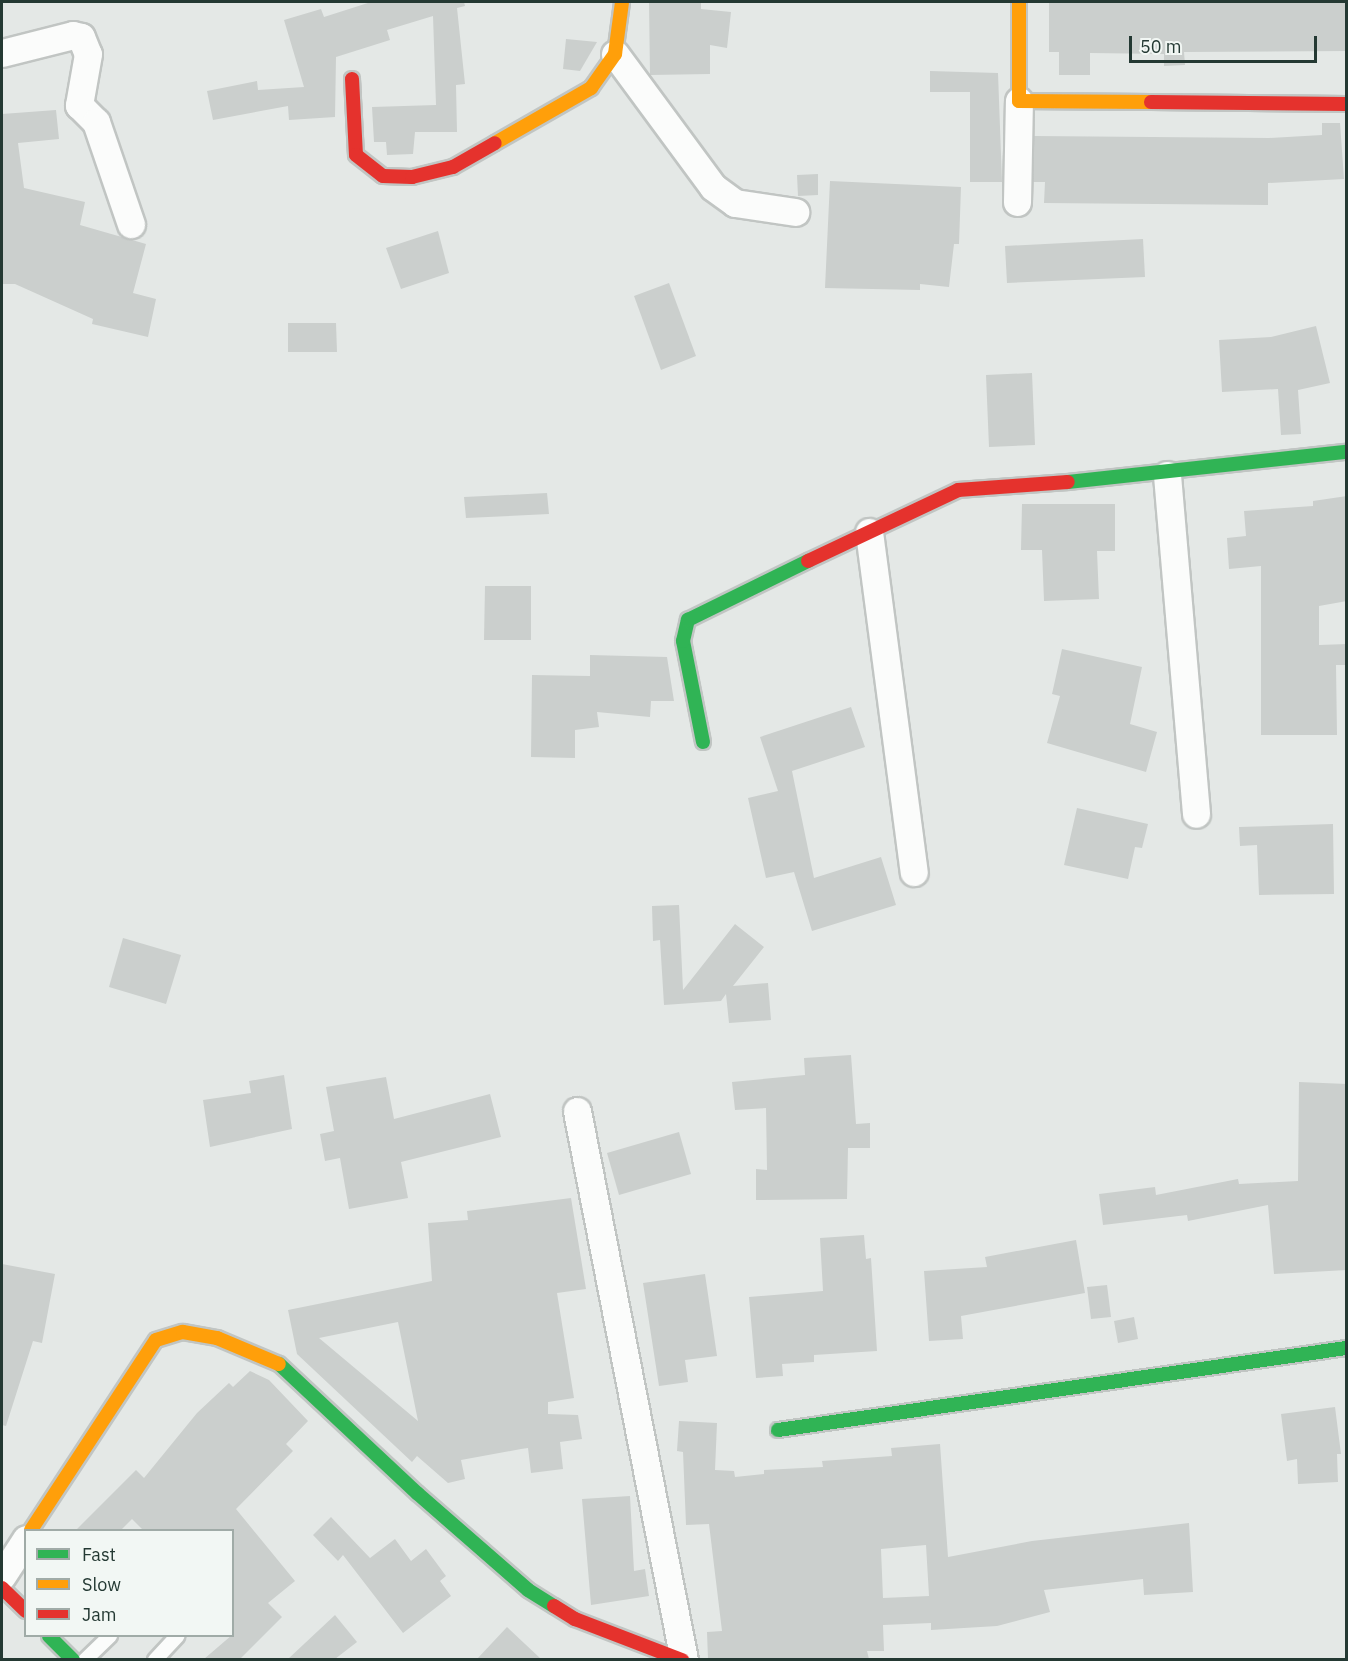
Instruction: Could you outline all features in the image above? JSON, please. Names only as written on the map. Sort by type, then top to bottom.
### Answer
[{"type":"street","points":[[352,79],[356,155],[383,176],[412,177],[453,167],[493,147],[591,88],[615,54],[622,2]]},
{"type":"street","points":[[1017,202],[1018,2]]},
{"type":"street","points":[[2,53],[73,35],[81,37],[88,54],[79,105],[96,122],[131,224]]},
{"type":"street","points":[[615,54],[713,187],[735,204],[795,212]]},
{"type":"street","points":[[1019,101],[1347,104]]},
{"type":"street","points":[[703,742],[682,641],[688,621],[958,490],[1167,475],[1347,452]]},
{"type":"street","points":[[1167,475],[1196,814]]},
{"type":"street","points":[[869,532],[914,872]]},
{"type":"street","points":[[577,1111],[683,1659]]},
{"type":"street","points":[[32,1529],[156,1340],[183,1332],[217,1338],[274,1360],[311,1390],[417,1493],[528,1590],[575,1619],[683,1659]]},
{"type":"street","points":[[778,1430],[1347,1348]]},
{"type":"street","points":[[2,1576],[24,1542]]},
{"type":"street","points":[[2,1588],[24,1609]]},
{"type":"street","points":[[52,1637],[73,1659]]},
{"type":"lane","points":[[85,1659],[108,1637]]},
{"type":"lane","points":[[155,1659],[175,1637]]},
{"type":"building","points":[[371,2],[464,2],[465,6],[457,8],[465,84],[456,85],[457,132],[415,132],[413,154],[387,155],[386,142],[374,142],[372,107],[436,105],[433,16],[387,30],[390,40],[336,57],[335,117],[289,120],[288,106],[213,120],[207,91],[257,81],[258,90],[304,87],[284,20],[321,9],[324,17]]},
{"type":"building","points":[[649,2],[701,2],[701,9],[731,12],[727,48],[710,45],[710,74],[650,75]]},
{"type":"building","points":[[1049,2],[1347,2],[1347,51],[1184,52],[1185,65],[1164,66],[1164,54],[1090,53],[1090,75],[1059,75],[1059,52],[1049,52]]},
{"type":"building","points":[[566,39],[597,42],[580,71],[563,69]]},
{"type":"building","points":[[930,71],[998,73],[1002,182],[970,182],[970,92],[930,92]]},
{"type":"building","points":[[56,110],[59,139],[18,143],[24,188],[85,202],[80,225],[146,244],[133,293],[156,299],[148,337],[92,324],[93,319],[15,284],[2,284],[2,114]]},
{"type":"building","points":[[1322,123],[1340,123],[1344,179],[1268,183],[1268,205],[1044,203],[1045,182],[1033,182],[1034,136],[1269,138],[1322,135]]},
{"type":"building","points":[[818,174],[818,195],[798,196],[797,175]]},
{"type":"building","points":[[830,181],[961,187],[959,244],[954,244],[949,287],[920,284],[920,290],[825,288]]},
{"type":"building","points":[[438,231],[449,273],[401,289],[386,248]]},
{"type":"building","points":[[1143,239],[1145,277],[1007,283],[1005,246]]},
{"type":"building","points":[[669,283],[696,356],[661,370],[634,296]]},
{"type":"building","points":[[288,323],[336,323],[337,352],[288,352]]},
{"type":"building","points":[[1316,326],[1330,383],[1298,390],[1301,434],[1281,435],[1278,389],[1222,392],[1219,340],[1271,337]]},
{"type":"building","points":[[1032,373],[1035,445],[989,447],[986,375]]},
{"type":"building","points":[[547,493],[549,514],[466,518],[464,497]]},
{"type":"building","points":[[1347,496],[1347,601],[1319,606],[1319,645],[1347,644],[1347,665],[1336,665],[1337,735],[1261,735],[1261,566],[1229,569],[1227,538],[1246,536],[1244,511],[1313,506],[1313,501]]},
{"type":"building","points":[[1022,504],[1115,504],[1115,551],[1097,551],[1099,599],[1044,601],[1042,550],[1021,550]]},
{"type":"building","points":[[485,586],[531,586],[531,640],[484,640]]},
{"type":"building","points":[[1062,649],[1142,667],[1130,724],[1157,732],[1146,772],[1047,743],[1060,696],[1052,694]]},
{"type":"building","points":[[590,655],[667,657],[674,701],[651,701],[650,717],[597,712],[599,727],[575,730],[575,758],[531,757],[532,675],[590,676]]},
{"type":"building","points":[[851,707],[865,747],[792,771],[814,878],[881,857],[896,905],[812,931],[794,872],[766,878],[748,798],[778,791],[760,737]]},
{"type":"building","points":[[1077,808],[1148,824],[1142,848],[1135,847],[1128,879],[1064,865]]},
{"type":"building","points":[[1333,824],[1334,894],[1259,895],[1257,845],[1240,846],[1239,827]]},
{"type":"building","points":[[679,905],[683,990],[735,924],[764,947],[733,986],[768,983],[771,1020],[729,1023],[726,994],[721,1001],[664,1005],[660,940],[653,941],[652,906]]},
{"type":"building","points":[[123,938],[181,955],[166,1004],[109,987]]},
{"type":"building","points":[[851,1055],[856,1124],[870,1123],[870,1148],[848,1148],[847,1199],[756,1200],[756,1169],[767,1170],[766,1108],[735,1110],[732,1082],[805,1075],[804,1058]]},
{"type":"building","points":[[284,1075],[292,1129],[210,1147],[203,1100],[251,1093],[249,1081]]},
{"type":"building","points":[[386,1077],[394,1119],[490,1094],[501,1137],[401,1162],[408,1198],[349,1209],[340,1158],[325,1161],[320,1134],[334,1131],[326,1087]]},
{"type":"building","points":[[1299,1082],[1347,1084],[1347,1270],[1274,1274],[1268,1205],[1188,1221],[1187,1215],[1103,1225],[1099,1194],[1155,1187],[1156,1195],[1238,1179],[1239,1184],[1298,1181]]},
{"type":"building","points":[[679,1132],[691,1174],[619,1195],[607,1153]]},
{"type":"building","points":[[571,1198],[586,1289],[557,1293],[574,1398],[548,1402],[548,1414],[578,1415],[582,1439],[560,1442],[563,1469],[531,1473],[528,1448],[461,1460],[465,1479],[448,1483],[417,1456],[412,1462],[297,1354],[288,1310],[432,1281],[428,1223],[468,1220],[467,1211]],"holes":[[[398,1322],[418,1421],[319,1338]]]},
{"type":"building","points":[[864,1235],[866,1259],[871,1258],[877,1351],[814,1355],[814,1362],[782,1364],[783,1376],[756,1378],[749,1297],[823,1291],[820,1238]]},
{"type":"building","points":[[1076,1240],[1085,1293],[961,1316],[963,1339],[929,1341],[924,1271],[987,1267],[985,1257]]},
{"type":"building","points":[[2,1264],[55,1274],[42,1343],[33,1341],[6,1426],[2,1425]]},
{"type":"building","points":[[705,1274],[717,1356],[685,1360],[688,1382],[659,1386],[643,1283]]},
{"type":"building","points":[[1107,1285],[1111,1317],[1091,1319],[1087,1287]]},
{"type":"building","points":[[1134,1317],[1138,1339],[1118,1343],[1114,1321]]},
{"type":"building","points":[[250,1371],[269,1380],[308,1421],[286,1444],[293,1451],[236,1509],[295,1581],[268,1603],[282,1617],[240,1659],[204,1659],[230,1637],[234,1637],[234,1529],[142,1529],[132,1519],[122,1529],[77,1529],[136,1470],[144,1478],[197,1413],[229,1383],[233,1387]]},
{"type":"building","points":[[1335,1407],[1341,1454],[1337,1454],[1338,1482],[1298,1484],[1297,1459],[1287,1461],[1281,1414]]},
{"type":"building","points":[[679,1421],[717,1423],[715,1470],[734,1471],[735,1477],[764,1474],[764,1470],[823,1467],[822,1461],[892,1456],[891,1448],[940,1444],[948,1557],[1032,1541],[1189,1523],[1193,1592],[1144,1595],[1143,1579],[1044,1590],[1050,1612],[997,1626],[931,1630],[931,1623],[883,1625],[884,1651],[867,1651],[869,1659],[708,1659],[707,1632],[722,1631],[709,1524],[686,1525],[683,1452],[677,1451]],"holes":[[[926,1545],[929,1596],[883,1598],[881,1549]]]},
{"type":"building","points":[[630,1496],[634,1571],[645,1569],[649,1596],[591,1605],[582,1499]]},
{"type":"building","points":[[331,1517],[370,1558],[395,1539],[411,1561],[426,1549],[446,1576],[440,1581],[451,1596],[403,1633],[343,1555],[338,1561],[313,1535]]},
{"type":"building","points":[[335,1615],[357,1642],[335,1659],[288,1659]]},
{"type":"building","points":[[507,1627],[541,1659],[477,1659]]},
{"type":"traffic: fast","points":[[1068,482],[1346,452]]},
{"type":"traffic: fast","points":[[703,742],[683,641],[688,620],[808,561]]},
{"type":"traffic: fast","points":[[778,1430],[1346,1348]]},
{"type":"traffic: fast","points":[[279,1364],[417,1493],[528,1590],[554,1606]]},
{"type":"traffic: fast","points":[[50,1637],[73,1660]]},
{"type":"traffic: slow","points":[[495,143],[591,88],[615,54],[622,2]]},
{"type":"traffic: slow","points":[[1019,2],[1019,101],[1151,102]]},
{"type":"traffic: slow","points":[[32,1529],[156,1340],[183,1332],[217,1338],[279,1364]]},
{"type":"traffic: jam","points":[[352,79],[356,155],[383,176],[412,177],[453,167],[495,143]]},
{"type":"traffic: jam","points":[[1151,102],[1346,104]]},
{"type":"traffic: jam","points":[[808,561],[958,490],[1068,482]]},
{"type":"traffic: jam","points":[[2,1588],[24,1609]]},
{"type":"traffic: jam","points":[[554,1606],[575,1619],[682,1660]]}]
